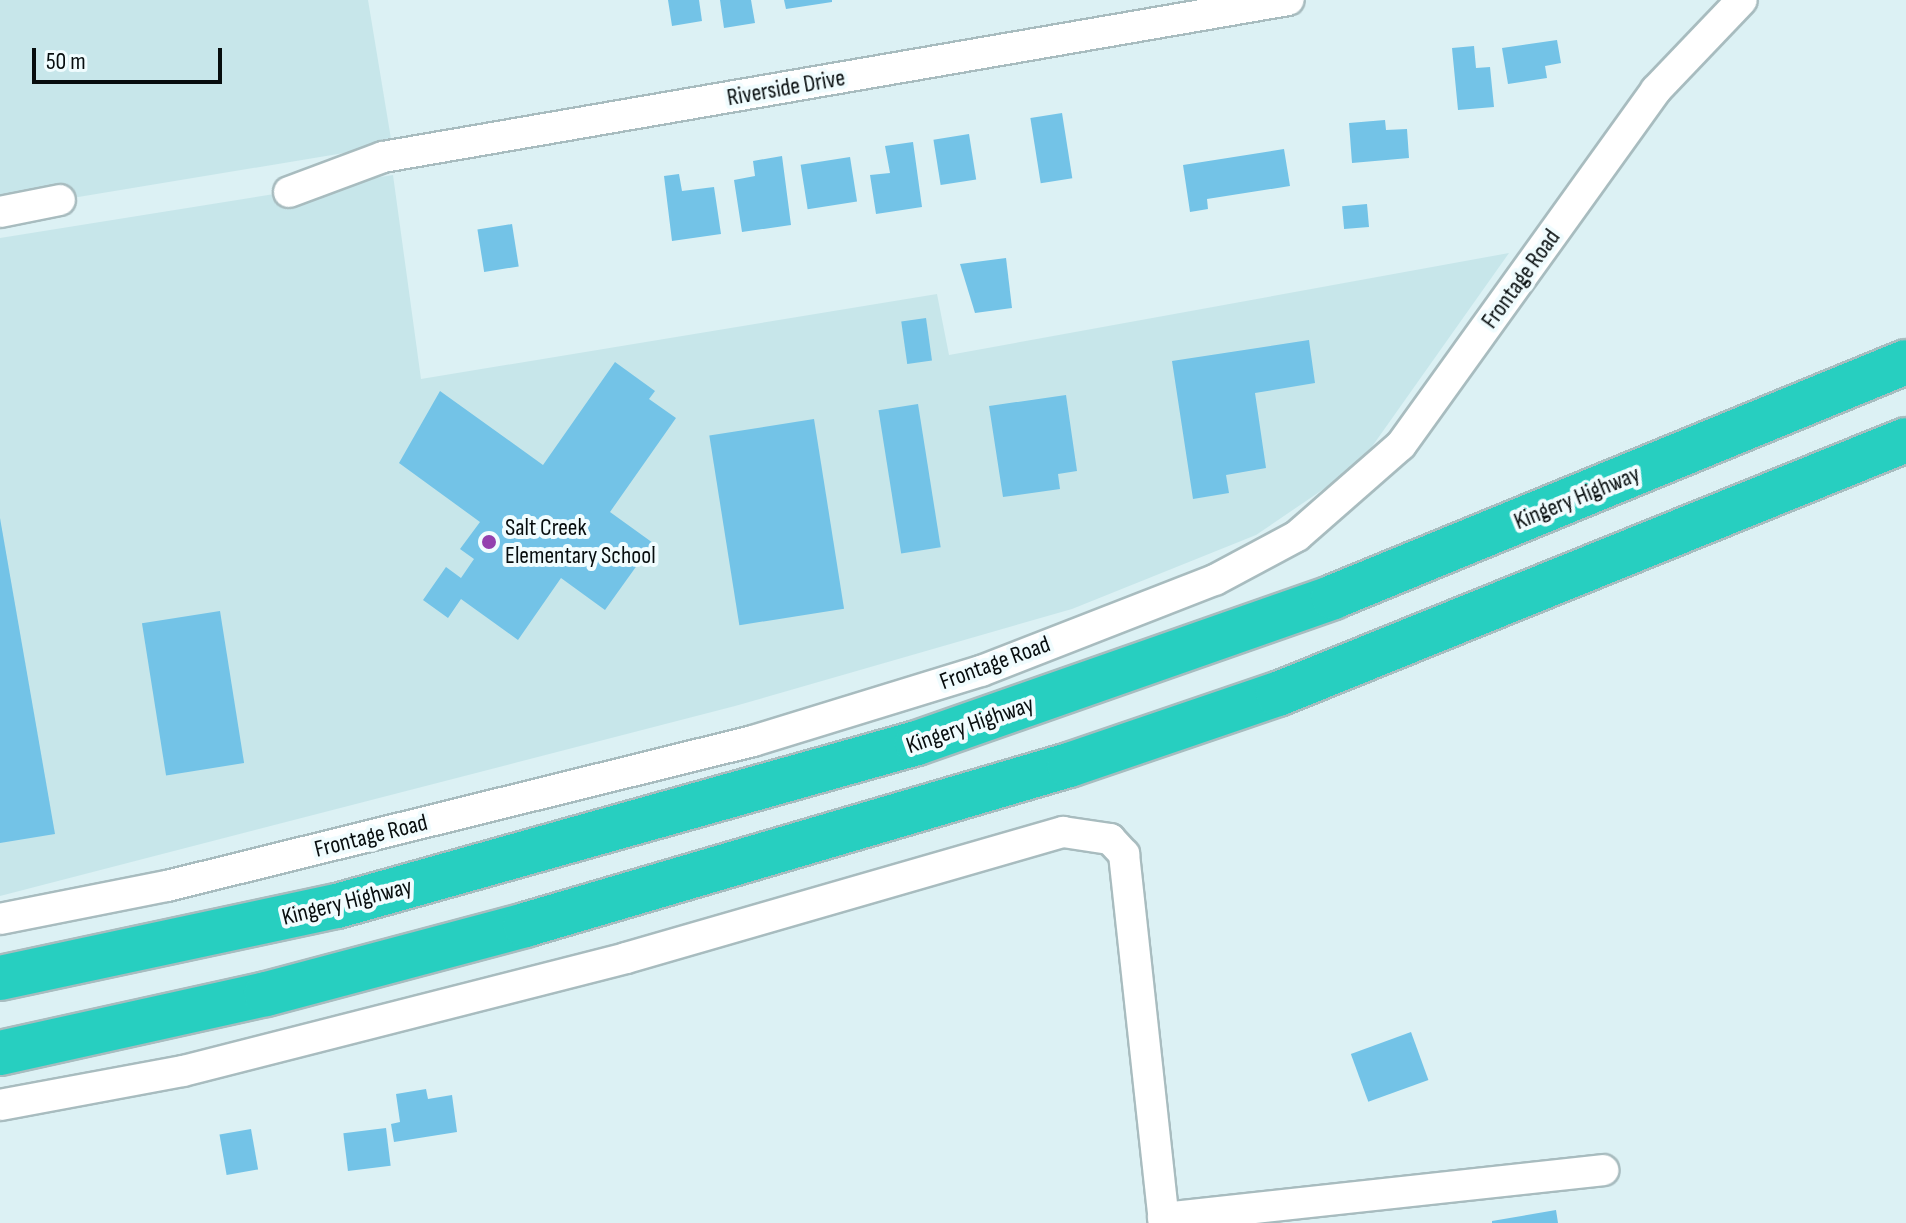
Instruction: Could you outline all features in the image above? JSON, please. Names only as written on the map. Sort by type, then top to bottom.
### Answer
[{"type":"highway","name":"Kingery Highway","points":[[0,978],[337,906],[917,743],[1333,597],[1906,362]]},
{"type":"highway","points":[[0,1053],[266,994],[525,925],[1054,770],[1278,694],[1683,534],[1906,440]]},
{"type":"highway","points":[[1683,534],[1906,456]]},
{"type":"street","name":"Riverside Drive","points":[[289,192],[383,157],[1288,0]]},
{"type":"street","name":"Frontage Road","points":[[0,919],[167,886],[753,741],[981,671],[1215,580],[1297,536],[1401,445],[1656,90],[1742,0]]},
{"type":"street","points":[[0,212],[60,200]]},
{"type":"street","points":[[0,1105],[183,1071],[596,966],[1063,832],[1110,839],[1124,854],[1163,1221],[1603,1170]]},
{"type":"shaded area","points":[[0,0],[368,0],[392,145],[0,210]]},
{"type":"shaded area","points":[[393,175],[421,379],[937,294],[949,355],[1509,253],[1359,465],[1256,535],[1072,609],[735,706],[0,896],[0,238]]},
{"type":"building","points":[[668,0],[699,0],[702,21],[672,26]]},
{"type":"building","points":[[720,0],[751,0],[755,23],[724,28]]},
{"type":"building","points":[[784,0],[832,0],[832,2],[786,9]]},
{"type":"building","points":[[1557,40],[1561,63],[1545,66],[1547,78],[1508,84],[1502,48]]},
{"type":"building","points":[[1474,46],[1476,68],[1490,67],[1494,107],[1458,110],[1452,48]]},
{"type":"building","points":[[1062,113],[1072,178],[1041,183],[1030,118]]},
{"type":"building","points":[[1385,120],[1386,130],[1407,129],[1409,158],[1352,163],[1349,123]]},
{"type":"building","points":[[969,134],[976,179],[941,185],[933,140]]},
{"type":"building","points":[[913,142],[922,207],[876,214],[870,175],[890,173],[885,146]]},
{"type":"building","points":[[1284,149],[1290,186],[1207,199],[1208,209],[1190,212],[1183,165]]},
{"type":"building","points":[[782,156],[791,225],[742,232],[734,180],[755,176],[753,161]]},
{"type":"building","points":[[850,157],[857,201],[808,209],[801,165]]},
{"type":"building","points":[[679,174],[682,191],[714,187],[721,234],[672,241],[664,176]]},
{"type":"building","points":[[1367,204],[1369,227],[1344,229],[1342,206]]},
{"type":"building","points":[[512,224],[519,266],[484,272],[477,229]]},
{"type":"building","points":[[1006,258],[1012,308],[975,313],[960,264]]},
{"type":"building","points":[[926,318],[932,361],[907,364],[901,321]]},
{"type":"building","points":[[1309,340],[1315,383],[1255,393],[1266,468],[1226,475],[1229,493],[1193,499],[1172,361]]},
{"type":"building","points":[[615,362],[655,391],[649,399],[676,418],[610,512],[653,543],[605,610],[561,578],[518,640],[461,599],[448,618],[423,600],[446,567],[461,578],[474,559],[460,549],[480,522],[399,463],[440,391],[543,465]]},
{"type":"building","points":[[1066,395],[1077,471],[1058,474],[1060,489],[1003,497],[989,406]]},
{"type":"building","points":[[918,404],[941,547],[901,553],[878,410]]},
{"type":"building","points":[[814,419],[844,609],[739,625],[709,436]]},
{"type":"building","points":[[0,518],[55,834],[0,843]]},
{"type":"building","points":[[220,611],[244,763],[166,775],[142,623]]},
{"type":"building","points":[[1411,1032],[1428,1080],[1368,1102],[1351,1054]]},
{"type":"building","points":[[426,1089],[428,1099],[452,1095],[457,1132],[394,1142],[391,1124],[400,1122],[396,1094]]},
{"type":"building","points":[[386,1128],[391,1166],[348,1171],[343,1133]]},
{"type":"building","points":[[251,1129],[258,1169],[227,1175],[219,1135]]},
{"type":"building","points":[[1556,1210],[1558,1223],[1492,1223],[1492,1221]]},
{"type":"place","name":"Salt Creek Elementary School","points":[[489,542]]}]
